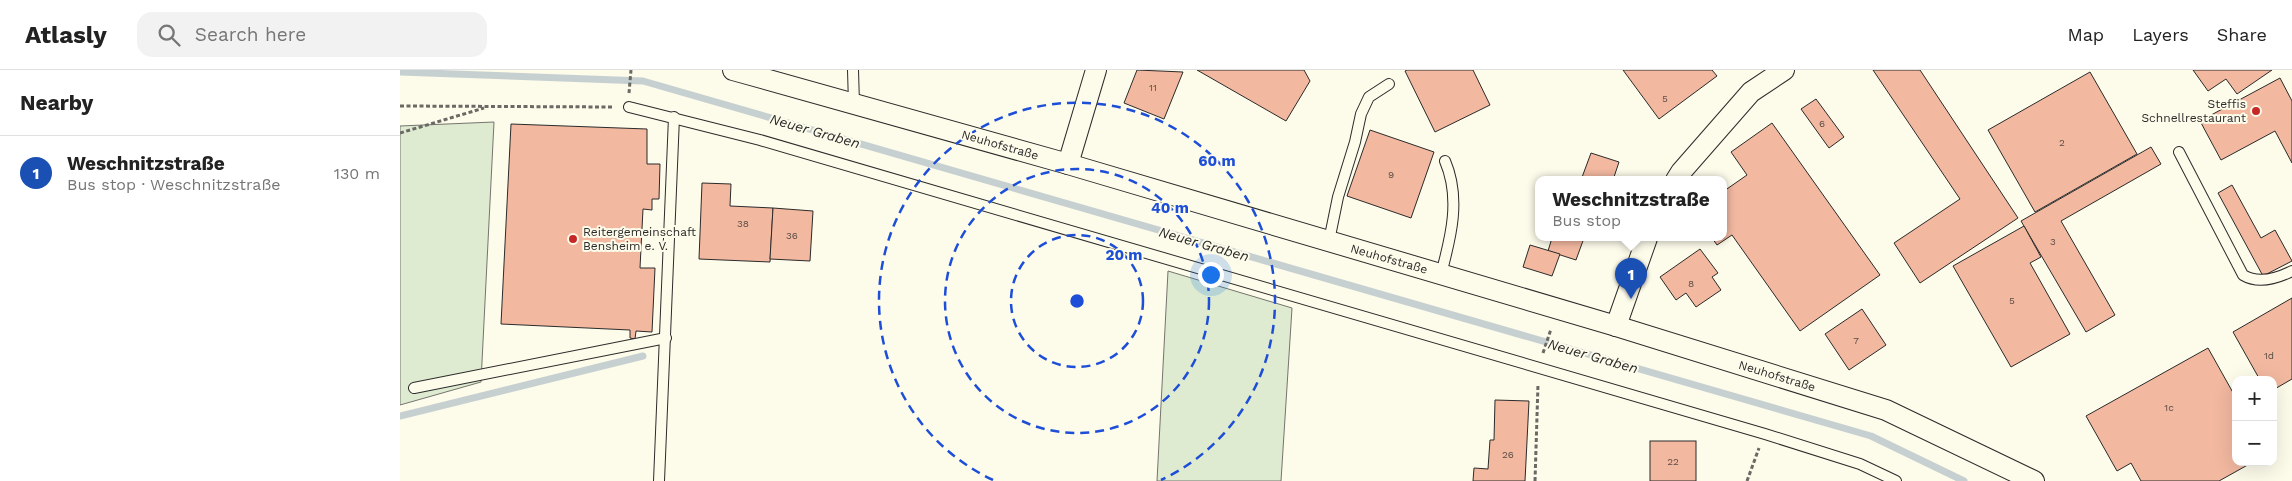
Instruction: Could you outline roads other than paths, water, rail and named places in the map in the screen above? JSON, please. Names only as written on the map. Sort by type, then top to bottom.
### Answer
[{"type":"street","name":"Neuhofstraße","points":[[733,70],[1068,164],[1616,326],[1886,410],[2034,481]]},
{"type":"street","points":[[1068,164],[1096,70]]},
{"type":"street","points":[[1678,176],[1751,92],[1784,70]]},
{"type":"street","points":[[1616,326],[1646,241]]},
{"type":"lane","points":[[853,70],[854,104]]},
{"type":"lane","points":[[1328,241],[1338,197],[1355,142],[1360,114],[1369,97],[1389,84]]},
{"type":"lane","points":[[629,102],[674,117],[1765,434],[1860,464],[1896,481]]},
{"type":"lane","points":[[659,481],[674,117]]},
{"type":"lane","points":[[2179,152],[2243,275],[2252,281],[2264,280],[2292,271]]},
{"type":"lane","points":[[1440,274],[1449,246],[1454,212],[1451,174],[1445,161]]},
{"type":"lane","points":[[414,388],[666,338]]},
{"type":"waterway","name":"Neuer Graben","points":[[400,72],[643,81],[1871,436],[1964,481]]},
{"type":"waterway","points":[[400,416],[643,356]]},
{"type":"place","name":"Steffis Schnellrestaurant","points":[[2256,111]]},
{"type":"place","name":"Reitergemeinschaft Bensheim e. V.","points":[[573,239]]},
{"type":"place","name":"Weschnitzstraße","points":[[1631,299]]}]
